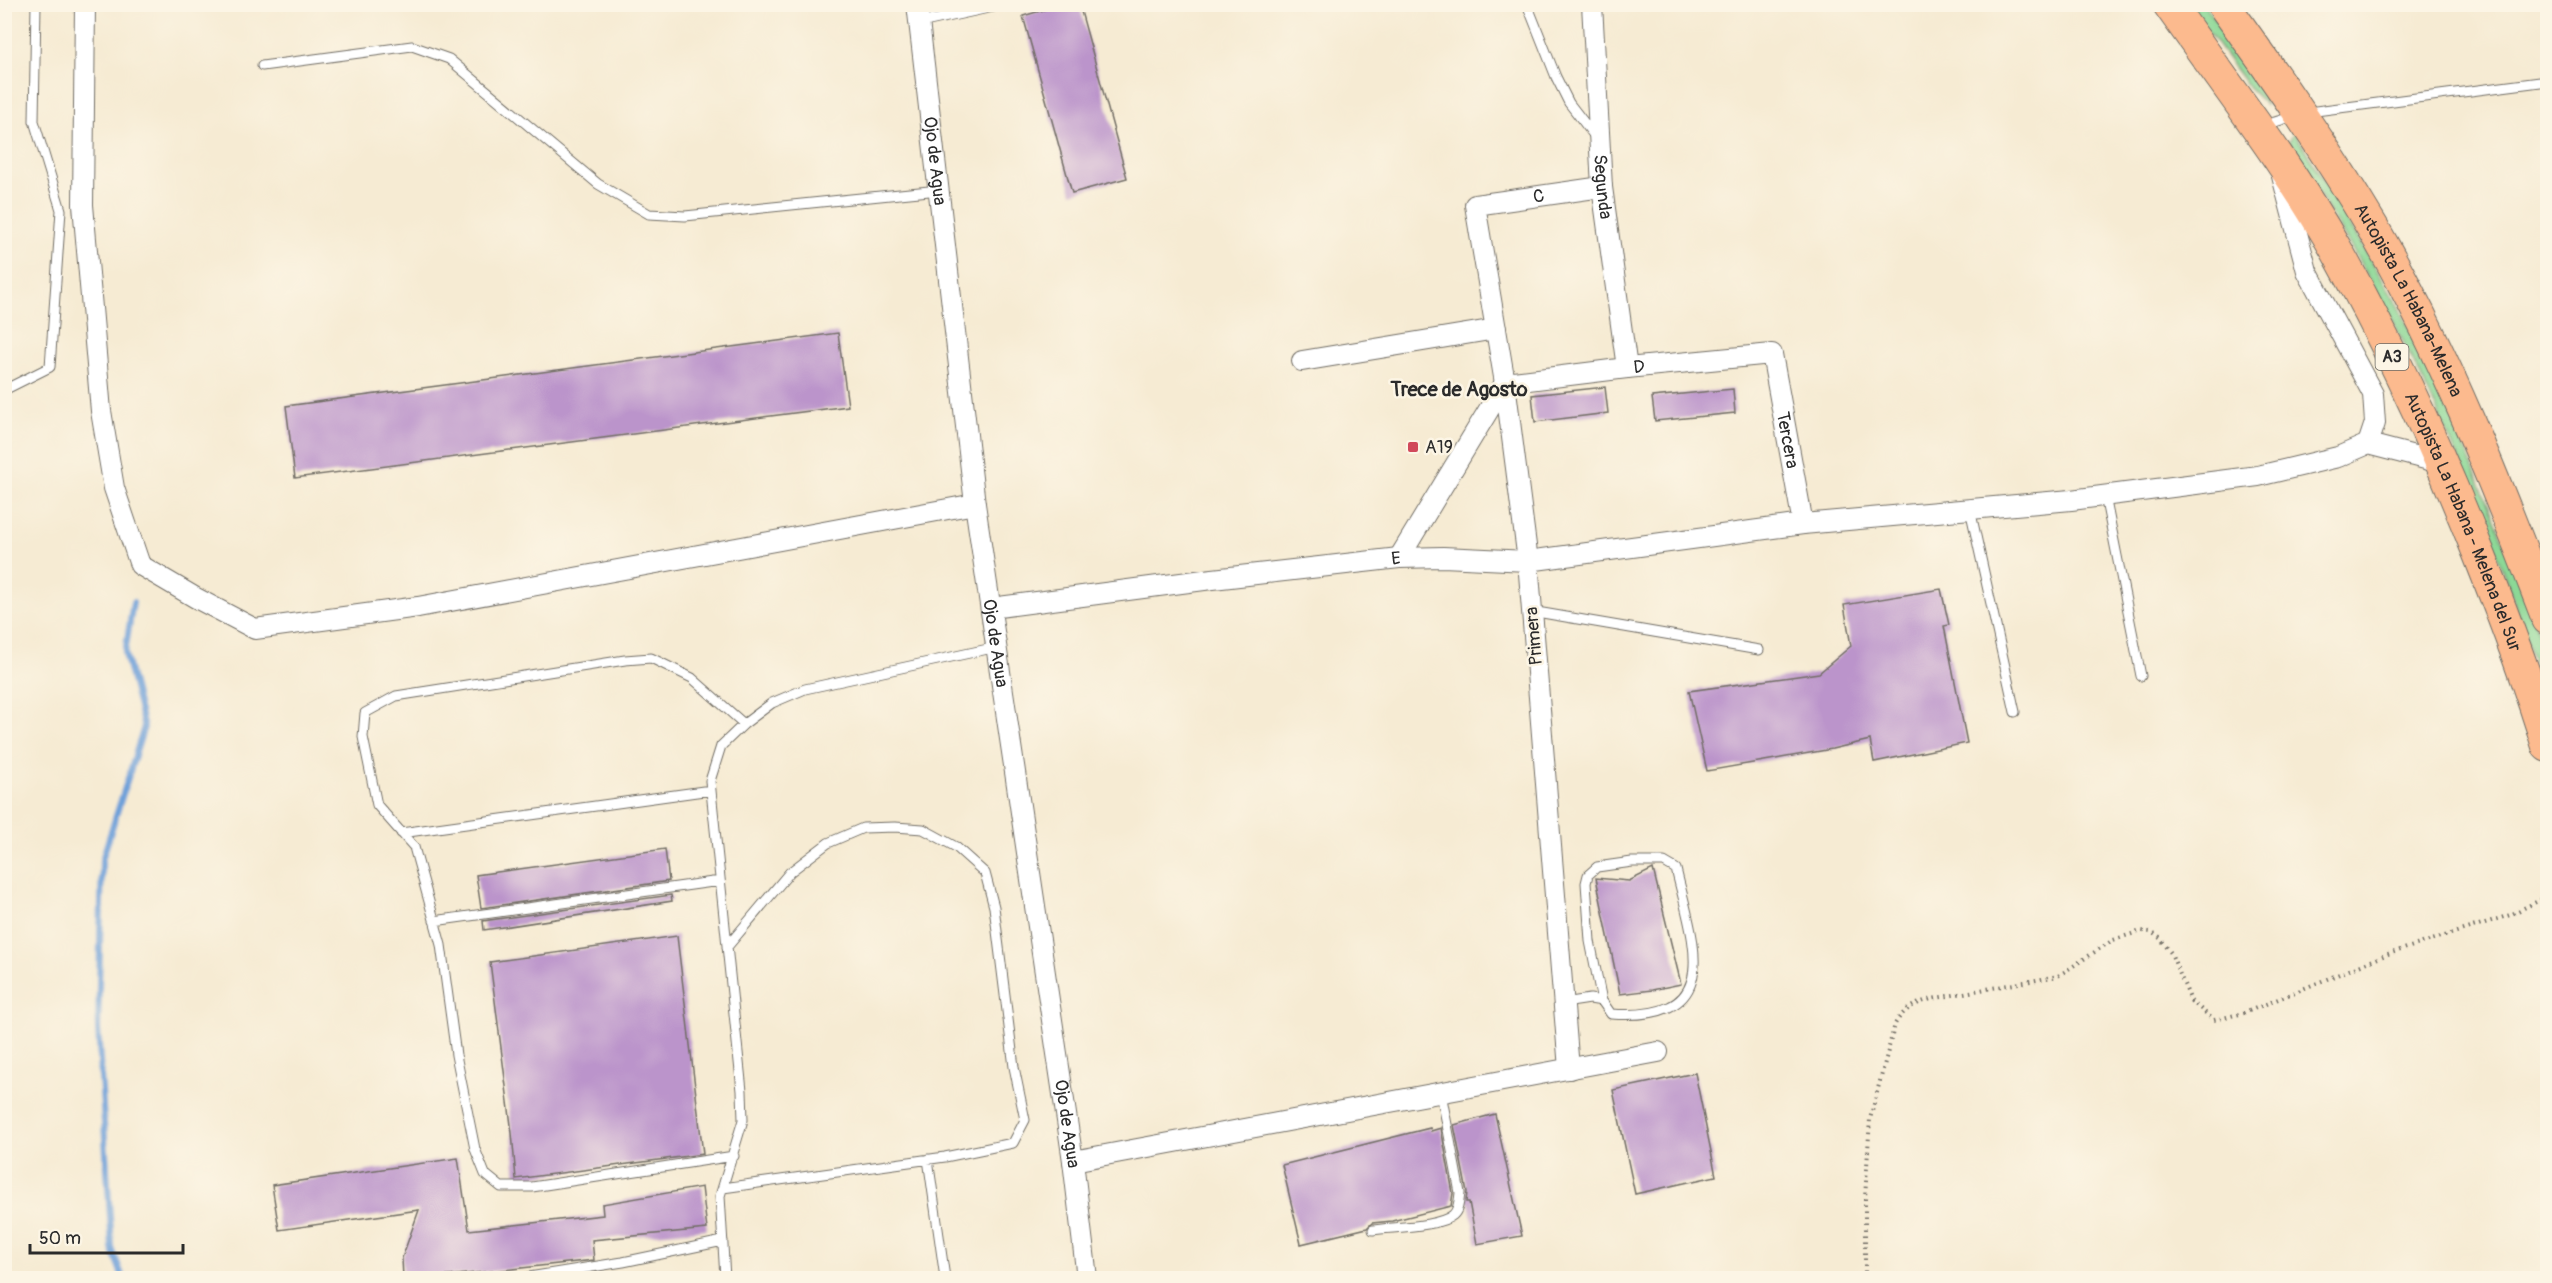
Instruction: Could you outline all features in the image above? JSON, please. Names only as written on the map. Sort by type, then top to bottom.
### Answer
[{"type":"highway","name":"Autopista La Habana - Melena del Sur","points":[[2169,4],[2266,140],[2336,250],[2406,384],[2441,463],[2515,645],[2547,746]]},
{"type":"highway","name":"Autopista La Habana-Melena","points":[[2223,4],[2302,113],[2375,231],[2444,366],[2501,495],[2547,619]]},
{"type":"street","points":[[85,4],[83,205],[101,411],[114,488],[140,565],[196,598],[255,629],[418,607],[975,504]]},
{"type":"street","name":"Segunda","points":[[1592,4],[1602,187],[1627,368]]},
{"type":"street","name":"Ojo de Agua","points":[[919,14],[975,504],[1073,1161],[1087,1278]]},
{"type":"street","points":[[2266,140],[2307,271],[2373,394],[2375,423],[2368,444],[2441,463]]},
{"type":"street","name":"C","points":[[1475,205],[1602,187]]},
{"type":"street","name":"Primera","points":[[1475,205],[1505,383],[1528,561],[1569,1069]]},
{"type":"street","points":[[1302,361],[1496,329]]},
{"type":"street","name":"D","points":[[1505,383],[1772,354]]},
{"type":"street","name":"Tercera","points":[[1772,354],[1803,524]]},
{"type":"street","points":[[1399,558],[1505,383]]},
{"type":"street","name":"E","points":[[991,608],[1203,580],[1399,558],[1443,557],[1528,561],[1803,524],[2104,496],[2258,476],[2338,458],[2368,444]]},
{"type":"street","points":[[1073,1161],[1658,1052]]},
{"type":"lane","points":[[4,390],[50,367],[61,210],[34,121],[36,4]]},
{"type":"lane","points":[[919,14],[1006,4]]},
{"type":"lane","points":[[1527,4],[1564,94],[1599,143]]},
{"type":"lane","points":[[262,66],[412,46],[449,59],[598,184],[650,214],[685,216],[939,190]]},
{"type":"lane","points":[[2266,140],[2302,113],[2547,81]]},
{"type":"lane","points":[[2104,496],[2141,676]]},
{"type":"lane","points":[[1970,509],[2015,712]]},
{"type":"lane","points":[[1532,611],[1759,650]]},
{"type":"lane","points":[[725,1278],[720,1196],[734,1156],[743,1120],[710,781],[721,746],[744,724],[772,703],[805,689],[997,647]]},
{"type":"lane","points":[[734,1156],[532,1187],[501,1187],[484,1174],[475,1149],[456,1055],[441,945],[414,847],[377,805],[363,737],[365,713],[396,696],[625,660],[651,658],[692,678],[744,724]]},
{"type":"lane","points":[[401,833],[711,790]]},
{"type":"lane","points":[[723,1188],[928,1159],[1013,1143],[1025,1119],[1014,1066],[994,907],[985,873],[956,846],[923,829],[863,828],[828,843],[790,872],[727,947]]},
{"type":"lane","points":[[1564,1003],[1590,999],[1602,1001],[1611,1014],[1634,1016],[1676,1005],[1687,994],[1695,970],[1689,924],[1676,869],[1664,862],[1632,862],[1597,867],[1588,875],[1586,883],[1590,941],[1602,1001]]},
{"type":"lane","points":[[434,921],[720,881]]},
{"type":"lane","points":[[1373,1230],[1442,1221],[1454,1214],[1458,1207],[1460,1193],[1441,1093]]},
{"type":"lane","points":[[928,1159],[945,1278]]},
{"type":"lane","points":[[523,1278],[623,1262],[723,1241]]},
{"type":"path","points":[[1864,1278],[1865,1198],[1870,1119],[1894,1024],[1903,1012],[1915,1004],[1931,999],[2058,976],[2113,940],[2141,931],[2151,932],[2160,938],[2170,953],[2190,1001],[2214,1020],[2244,1013],[2388,954],[2510,915],[2547,896]]},
{"type":"green space","points":[[2188,5],[2205,5],[2262,83],[2266,105],[2251,90]]},
{"type":"green space","points":[[2294,131],[2397,304],[2442,394],[2527,597],[2547,664],[2547,703],[2498,558],[2460,462],[2417,369],[2382,301],[2288,144]]},
{"type":"building","points":[[1064,4],[1079,4],[1127,178],[1072,193],[1023,16]]},
{"type":"building","points":[[838,333],[848,406],[295,478],[286,406]]},
{"type":"building","points":[[1605,387],[1608,413],[1535,422],[1532,395]]},
{"type":"building","points":[[1733,389],[1735,413],[1655,421],[1652,397]]},
{"type":"building","points":[[1941,589],[1949,625],[1944,626],[1967,743],[1874,762],[1870,740],[1707,771],[1689,691],[1819,673],[1851,646],[1844,605]]},
{"type":"building","points":[[665,849],[669,881],[481,908],[476,875]]},
{"type":"building","points":[[1653,869],[1681,984],[1620,994],[1596,878],[1629,881]]},
{"type":"building","points":[[671,895],[672,901],[484,930],[483,921]]},
{"type":"building","points":[[677,936],[703,1154],[516,1179],[490,962]]},
{"type":"building","points":[[1695,1073],[1716,1176],[1635,1194],[1613,1090]]},
{"type":"building","points":[[1495,1114],[1522,1236],[1477,1244],[1469,1202],[1466,1202],[1467,1192],[1454,1125]]},
{"type":"building","points":[[1430,1128],[1431,1131],[1441,1128],[1453,1193],[1451,1206],[1392,1221],[1372,1223],[1367,1228],[1301,1244],[1282,1165]]},
{"type":"building","points":[[458,1158],[469,1230],[603,1215],[602,1204],[702,1187],[707,1229],[592,1240],[594,1260],[430,1278],[403,1278],[402,1258],[419,1210],[279,1230],[272,1185]]},
{"type":"waterway","points":[[123,1278],[112,1248],[98,1029],[102,860],[144,727],[125,653],[133,602]]},
{"type":"place","name":"A19","points":[[1413,447]]},
{"type":"district","name":"Trece de Agosto","points":[[1459,389]]}]
